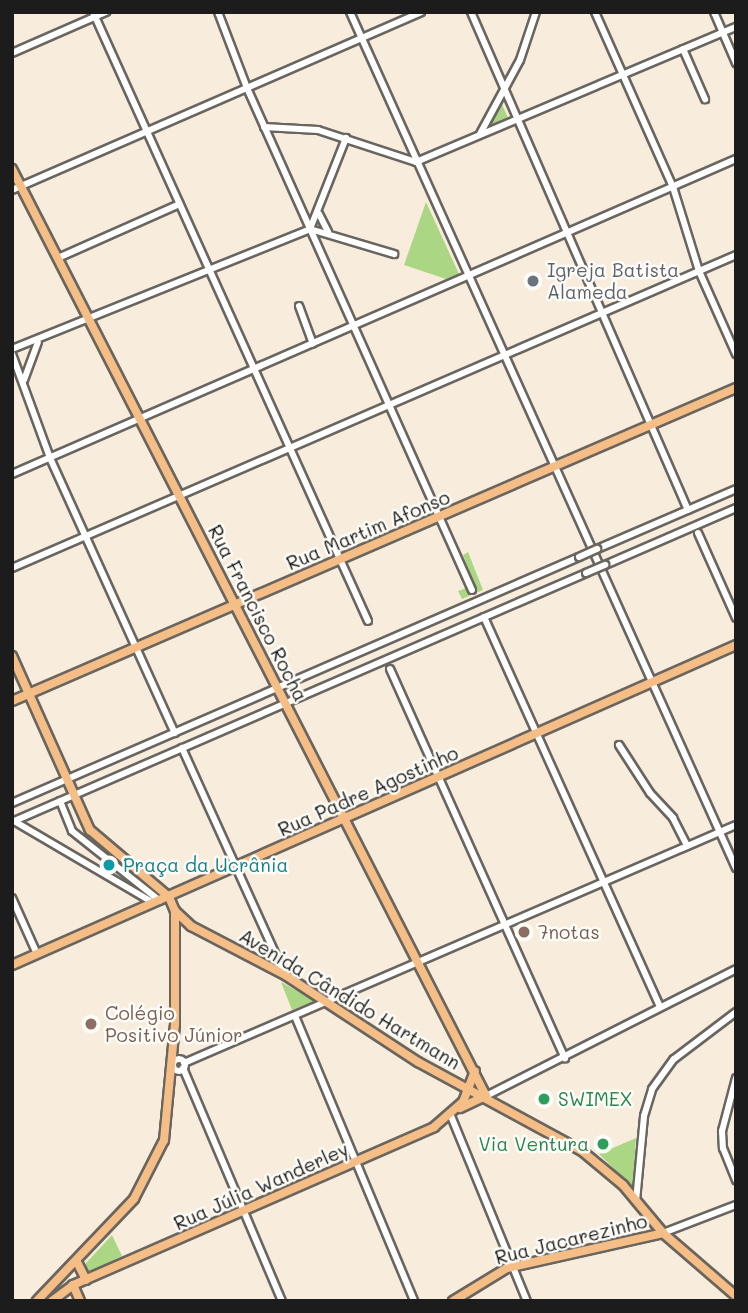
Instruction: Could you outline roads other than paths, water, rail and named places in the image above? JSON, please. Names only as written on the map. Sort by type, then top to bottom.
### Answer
[{"type":"main road","name":"Rua Francisco Rocha","points":[[12,169],[486,1096]]},
{"type":"main road","name":"Rua Martim Afonso","points":[[12,701],[736,388]]},
{"type":"main road","name":"Rua Padre Agostinho","points":[[12,965],[736,645]]},
{"type":"main road","points":[[12,656],[91,831],[175,911]]},
{"type":"main road","points":[[161,900],[175,911]]},
{"type":"main road","points":[[37,1301],[62,1279],[134,1199],[164,1140],[173,1064],[175,911]]},
{"type":"main road","name":"Avenida Cândido Hartmann","points":[[175,911],[200,932],[285,975],[418,1062],[486,1096],[582,1151],[636,1201],[663,1233],[736,1296]]},
{"type":"main road","points":[[471,1089],[475,1071]]},
{"type":"main road","name":"Rua Júlia Wanderley","points":[[52,1301],[74,1285],[356,1162],[451,1116],[471,1089]]},
{"type":"main road","name":"Rua Júlia Wanderley","points":[[458,1109],[486,1096]]},
{"type":"main road","name":"Rua Jacarezinho","points":[[453,1301],[481,1280],[513,1266],[663,1233]]},
{"type":"main road","points":[[77,1262],[86,1280]]},
{"type":"main road","points":[[74,1285],[80,1301]]},
{"type":"street","points":[[12,53],[94,14],[106,12]]},
{"type":"street","points":[[218,12],[264,127],[472,590]]},
{"type":"street","points":[[350,12],[650,683],[736,868]]},
{"type":"street","points":[[12,190],[421,12]]},
{"type":"street","points":[[471,12],[688,510]]},
{"type":"street","points":[[479,135],[505,91],[536,12]]},
{"type":"street","points":[[595,12],[673,187],[699,271],[736,354]]},
{"type":"street","points":[[714,12],[736,63]]},
{"type":"street","points":[[94,14],[368,621]]},
{"type":"street","points":[[264,127],[306,128],[346,138],[416,162],[736,27]]},
{"type":"street","points":[[683,49],[705,99]]},
{"type":"street","points":[[310,229],[319,214],[346,138]]},
{"type":"street","points":[[12,474],[736,159]]},
{"type":"street","points":[[58,258],[180,204]]},
{"type":"street","points":[[319,214],[328,232]]},
{"type":"street","points":[[175,733],[50,458],[12,352],[310,229],[328,232],[394,254]]},
{"type":"street","points":[[12,568],[736,255]]},
{"type":"street","points":[[299,306],[313,344]]},
{"type":"street","points":[[23,382],[38,342]]},
{"type":"street","points":[[12,803],[736,489]]},
{"type":"street","points":[[13,822],[736,508]]},
{"type":"street","points":[[698,533],[736,618]]},
{"type":"street","points":[[556,567],[563,583]]},
{"type":"street","points":[[484,617],[660,1007]]},
{"type":"street","points":[[390,669],[565,1059]]},
{"type":"street","points":[[619,745],[650,793],[673,818],[687,846]]},
{"type":"street","points":[[182,748],[285,975]]},
{"type":"street","points":[[60,801],[72,831],[161,900]]},
{"type":"street","points":[[13,822],[161,900]]},
{"type":"street","points":[[184,1066],[736,825]]},
{"type":"street","points":[[12,898],[37,954]]},
{"type":"street","name":"Rua Júlia Wanderley","points":[[486,1096],[565,1059],[660,1007],[736,970]]},
{"type":"street","points":[[636,1201],[644,1115],[652,1088],[674,1059],[736,1012]]},
{"type":"street","points":[[295,1016],[414,1301]]},
{"type":"street","points":[[173,1064],[178,1059],[184,1066],[282,1301]]},
{"type":"street","points":[[736,1078],[722,1139],[736,1180]]},
{"type":"street","points":[[451,1116],[527,1301]]},
{"type":"street","points":[[663,1233],[736,1205]]},
{"type":"street","points":[[62,1279],[74,1285]]},
{"type":"place","name":"Igreja Batista Alameda","points":[[533,281]]},
{"type":"place","name":"Praça da Ucrânia","points":[[109,865]]},
{"type":"place","name":"7notas","points":[[524,932]]},
{"type":"place","name":"Colégio Positivo Júnior","points":[[91,1024]]},
{"type":"place","name":"SWIMEX","points":[[544,1099]]},
{"type":"place","name":"Via Ventura","points":[[603,1144]]}]
